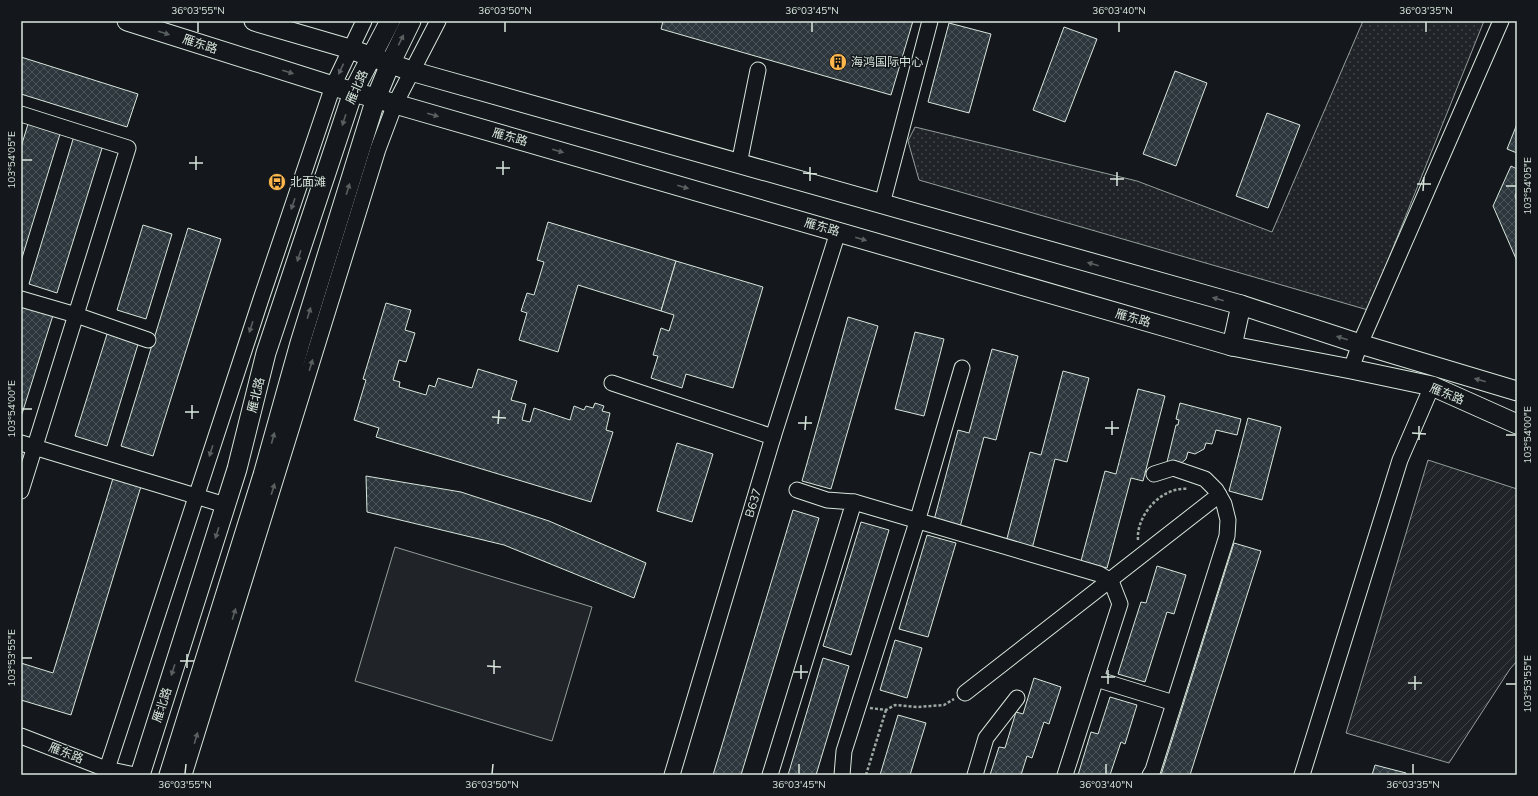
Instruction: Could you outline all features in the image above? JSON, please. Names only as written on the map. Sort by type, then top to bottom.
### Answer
[{"type":"main road","name":"雁东路","points":[[127,21],[333,86],[1232,346],[1432,386],[1517,424]]},
{"type":"main road","name":"雁东路","points":[[254,21],[350,49],[411,72],[1241,305],[1360,344],[1517,391]]},
{"type":"main road","name":"雁北路","points":[[140,775],[237,469],[266,353],[354,92],[390,21]]},
{"type":"main road","name":"雁北路","points":[[169,775],[263,475],[300,343],[376,98],[390,64],[411,21]]},
{"type":"main road","points":[[1232,346],[1241,305]]},
{"type":"street","points":[[106,772],[196,496],[333,86],[364,21]]},
{"type":"street","points":[[184,775],[376,157],[396,104],[438,21]]},
{"type":"street","points":[[882,204],[930,21]]},
{"type":"street","points":[[1351,369],[1360,344],[1501,21]]},
{"type":"street","points":[[739,164],[758,70]]},
{"type":"street","points":[[21,114],[128,148],[76,315],[28,445],[21,491]]},
{"type":"street","name":"B637","points":[[672,775],[773,437],[838,232]]},
{"type":"street","points":[[21,299],[76,315],[148,340]]},
{"type":"street","points":[[842,775],[844,751],[917,522],[962,368]]},
{"type":"street","points":[[612,384],[773,437]]},
{"type":"street","points":[[1302,775],[1400,460],[1432,386]]},
{"type":"street","points":[[28,445],[225,505]]},
{"type":"street","points":[[1154,474],[1173,468],[1205,478],[1216,490],[1216,498]]},
{"type":"street","points":[[796,490],[827,500],[854,502],[917,522],[1099,574],[1111,581],[1120,604],[1065,775]]},
{"type":"street","points":[[965,693],[1216,498]]},
{"type":"street","points":[[1150,775],[1153,770],[1227,536],[1228,520],[1224,504],[1216,498]]},
{"type":"street","points":[[770,775],[854,502]]},
{"type":"street","points":[[1096,679],[1174,703]]},
{"type":"street","points":[[975,775],[986,738],[1017,698]]},
{"type":"street","name":"雁东路","points":[[21,736],[106,772],[135,775]]},
{"type":"path","points":[[1143,555],[1138,546],[1137,534],[1140,523],[1146,512],[1159,497],[1170,490],[1186,488],[1216,498]]},
{"type":"path","points":[[858,706],[886,710],[895,705],[917,707],[944,705],[965,693]]},
{"type":"path","points":[[866,775],[886,710]]},
{"type":"shaded area","points":[[1363,21],[1484,21],[1368,310],[919,180],[908,141],[915,127],[1137,181],[1272,232]]},
{"type":"shaded area","points":[[1428,460],[1517,489],[1517,661],[1510,669],[1449,763],[1346,733]]},
{"type":"shaded area","points":[[395,547],[592,607],[552,741],[355,681]]},
{"type":"building","name":"海鸿国际中心","points":[[663,21],[913,21],[891,95],[661,29]]},
{"type":"building","points":[[949,23],[991,34],[969,113],[928,102]]},
{"type":"building","points":[[1064,27],[1097,39],[1065,122],[1033,110]]},
{"type":"building","points":[[21,57],[138,94],[127,127],[21,94]]},
{"type":"building","points":[[1175,71],[1207,83],[1176,166],[1143,154]]},
{"type":"building","points":[[1267,113],[1300,125],[1268,208],[1236,196]]},
{"type":"building","points":[[28,124],[60,134],[21,261],[21,147]]},
{"type":"building","points":[[1517,124],[1517,153],[1507,149]]},
{"type":"building","points":[[74,136],[103,145],[57,293],[29,284]]},
{"type":"building","points":[[1511,166],[1517,169],[1517,191],[1515,196],[1517,202],[1517,261],[1493,206]]},
{"type":"building","points":[[548,222],[676,261],[661,311],[578,285],[558,352],[519,340],[527,313],[521,311],[527,293],[534,295],[544,262],[537,260]]},
{"type":"building","points":[[143,225],[172,234],[146,319],[117,310]]},
{"type":"building","points":[[188,228],[221,239],[153,456],[121,446]]},
{"type":"building","points":[[676,261],[763,287],[733,388],[686,374],[682,388],[651,378],[658,356],[653,355],[661,328],[669,331],[674,315],[661,311]]},
{"type":"building","points":[[24,302],[54,312],[21,417],[21,311]]},
{"type":"building","points":[[386,303],[411,310],[405,330],[415,333],[406,362],[399,360],[393,380],[400,382],[399,387],[426,395],[429,385],[435,387],[438,378],[472,388],[478,369],[517,381],[511,400],[526,404],[522,420],[530,422],[534,408],[570,420],[574,406],[584,410],[586,406],[593,408],[595,403],[604,406],[602,411],[610,413],[606,430],[613,432],[591,502],[376,437],[379,428],[354,420],[366,380],[363,379]]},
{"type":"building","points":[[848,317],[878,326],[831,489],[802,481]]},
{"type":"building","points":[[108,331],[139,341],[107,446],[75,436]]},
{"type":"building","points":[[915,332],[944,339],[924,416],[895,409]]},
{"type":"building","points":[[992,349],[1018,356],[996,440],[984,437],[960,527],[934,520],[958,430],[969,433]]},
{"type":"building","points":[[1063,371],[1089,378],[1067,462],[1055,459],[1032,549],[1006,542],[1030,452],[1041,455]]},
{"type":"building","points":[[1138,389],[1165,396],[1143,481],[1131,478],[1107,568],[1081,561],[1105,471],[1116,474]]},
{"type":"building","points":[[1180,403],[1241,419],[1237,435],[1216,430],[1212,444],[1206,443],[1204,449],[1195,454],[1188,452],[1186,459],[1179,465],[1167,462],[1176,425],[1178,425],[1179,420],[1176,419]]},
{"type":"building","points":[[1248,418],[1281,427],[1262,500],[1229,491]]},
{"type":"building","points":[[677,443],[713,454],[692,522],[657,511]]},
{"type":"building","points":[[114,475],[142,483],[71,715],[21,700],[21,663],[53,673]]},
{"type":"building","points":[[366,476],[461,492],[549,521],[646,563],[634,598],[504,545],[367,512]]},
{"type":"building","points":[[793,510],[819,518],[741,775],[713,775]]},
{"type":"building","points":[[861,522],[889,530],[851,655],[823,646]]},
{"type":"building","points":[[927,535],[956,543],[928,637],[899,629]]},
{"type":"building","points":[[1234,543],[1261,551],[1190,775],[1161,775]]},
{"type":"building","points":[[1157,566],[1186,575],[1174,614],[1167,612],[1145,682],[1118,674],[1141,602],[1146,603]]},
{"type":"building","points":[[895,640],[922,648],[907,698],[880,690]]},
{"type":"building","points":[[823,658],[849,666],[816,775],[788,775]]},
{"type":"building","points":[[1034,678],[1061,687],[1049,724],[1044,722],[1032,758],[1027,756],[1021,775],[990,775],[999,747],[1005,748],[1016,712],[1023,714]]},
{"type":"building","points":[[1110,697],[1137,705],[1125,744],[1121,742],[1110,775],[1078,775],[1091,732],[1098,734]]},
{"type":"building","points":[[898,715],[926,723],[910,775],[880,775]]},
{"type":"building","points":[[1375,765],[1406,773],[1406,775],[1372,775]]},
{"type":"place","name":"海鸿国际中心","points":[[838,62]]},
{"type":"place","name":"北面滩","points":[[277,182]]}]
